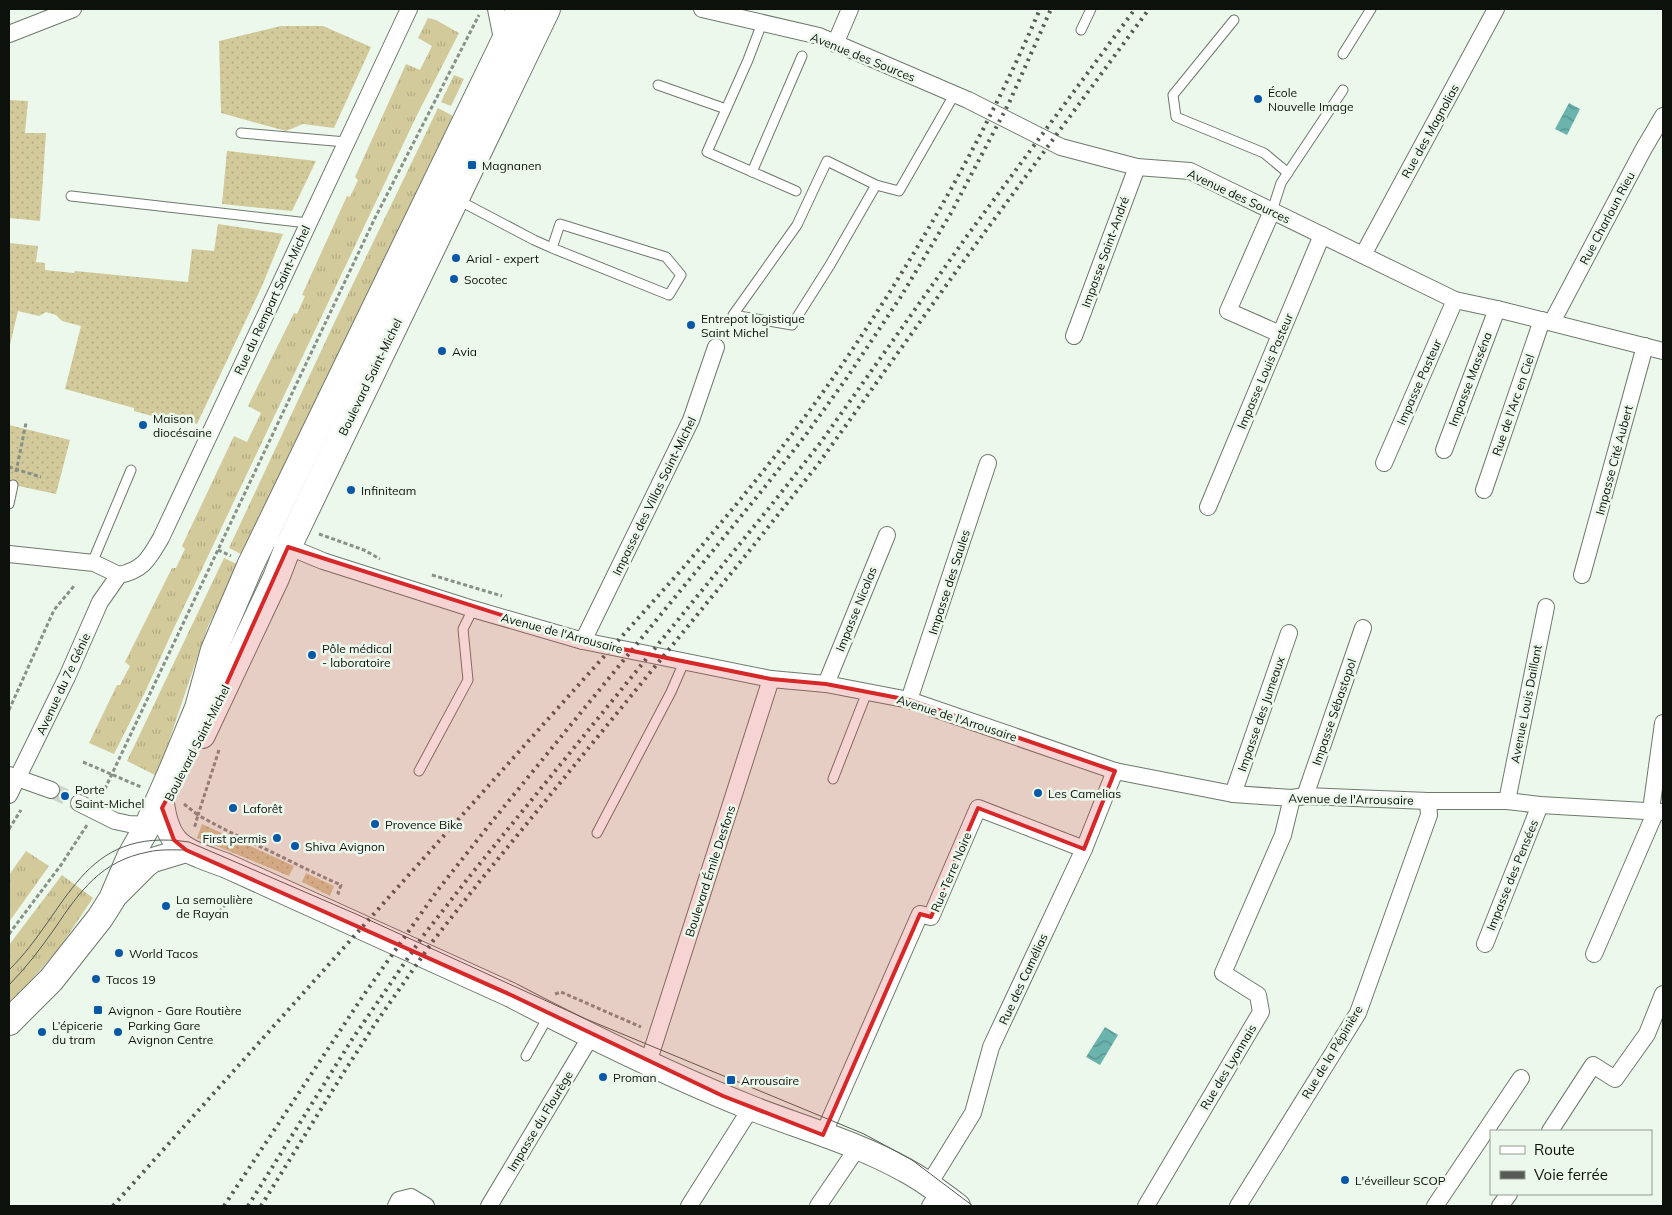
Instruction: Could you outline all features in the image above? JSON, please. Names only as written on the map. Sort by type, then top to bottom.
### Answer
[{"type":"main road","name":"Boulevard Saint-Michel","points":[[160,804],[198,708],[214,650],[242,583],[520,9]]},
{"type":"main road","name":"Boulevard Saint-Michel","points":[[160,804],[170,798],[217,705],[276,578],[288,546],[547,9]]},
{"type":"main road","points":[[9,1022],[51,980],[96,924],[112,899],[134,850],[160,804]]},
{"type":"street","points":[[9,34],[73,9]]},
{"type":"street","name":"Rue du Rempart Saint-Michel","points":[[119,575],[132,572],[148,560],[161,538],[409,9]]},
{"type":"street","name":"Avenue des Sources","points":[[702,9],[819,36],[961,98],[1061,146],[1137,167],[1190,172],[1455,300],[1547,321],[1663,351]]},
{"type":"street","points":[[835,44],[850,9]]},
{"type":"street","name":"Rue des Magnolias","points":[[1363,254],[1496,9]]},
{"type":"street","points":[[488,11],[503,44]]},
{"type":"street","name":"Rue Charloun Rieu","points":[[1547,321],[1663,116]]},
{"type":"street","name":"Impasse Saint-André","points":[[1074,336],[1137,167]]},
{"type":"street","points":[[1272,211],[1228,312],[1280,334]]},
{"type":"street","name":"Impasse Louis Pasteur","points":[[1208,507],[1322,235]]},
{"type":"street","name":"Impasse Pasteur","points":[[1384,464],[1455,300]]},
{"type":"street","name":"Impasse Masséna","points":[[1444,450],[1497,309]]},
{"type":"street","name":"Rue de l'Arc en Ciel","points":[[1484,490],[1547,321]]},
{"type":"street","name":"Impasse Cité Aubert","points":[[1582,575],[1645,346]]},
{"type":"street","name":"Impasse des Villas Saint-Michel","points":[[584,641],[691,420],[716,347]]},
{"type":"street","name":"Impasse des Saules","points":[[909,700],[988,463]]},
{"type":"street","name":"Impasse Nicolas","points":[[826,684],[887,535]]},
{"type":"street","name":"Avenue de l'Arrousaire","points":[[264,537],[322,560],[473,609],[584,641],[771,679],[826,684],[909,700],[1115,771],[1234,794],[1428,801],[1507,801],[1540,805],[1657,811]]},
{"type":"street","points":[[9,554],[92,563],[119,575]]},
{"type":"street","name":"Avenue du 7e Génie","points":[[9,795],[13,776],[67,677],[100,602],[119,575]]},
{"type":"street","name":"Avenue Louis Daillant","points":[[1507,801],[1546,607]]},
{"type":"street","name":"Impasse Sébastopol","points":[[1298,797],[1363,628]]},
{"type":"street","name":"Impasse des Jumeaux","points":[[1234,794],[1289,633]]},
{"type":"street","name":"Boulevard Émile Desfons","points":[[648,1063],[771,679]]},
{"type":"street","points":[[1594,954],[1657,811],[1663,723]]},
{"type":"street","name":"Rue des Camélias","points":[[939,1197],[973,1113],[991,1047],[1084,850],[1115,771]]},
{"type":"street","points":[[13,776],[51,790]]},
{"type":"street","name":"Rue des Lyonnais","points":[[1146,1206],[1261,1012],[1258,995],[1223,973],[1298,797]]},
{"type":"street","name":"Rue de la Pépinière","points":[[1238,1206],[1358,1013],[1429,815],[1428,801]]},
{"type":"street","points":[[79,803],[115,821],[129,824],[160,804],[174,840],[189,842],[227,866],[511,995],[648,1063],[751,1108],[858,1147],[906,1170],[939,1197]]},
{"type":"street","name":"Impasse des Pensées","points":[[1485,944],[1540,805]]},
{"type":"street","name":"Rue Terre Noire","points":[[823,1135],[920,914],[931,917],[978,808],[1084,850]]},
{"type":"street","points":[[112,899],[146,865],[189,842]]},
{"type":"street","points":[[1551,1130],[1593,1065],[1615,1079],[1646,1034],[1663,994]]},
{"type":"street","name":"Impasse du Flourège","points":[[489,1206],[591,1036]]},
{"type":"street","points":[[1435,1206],[1521,1078]]},
{"type":"street","points":[[689,1206],[751,1108]]},
{"type":"street","points":[[818,1206],[858,1147]]},
{"type":"street","points":[[1500,1206],[1507,1195]]},
{"type":"street","points":[[396,1206],[399,1200],[411,1197],[426,1206]]},
{"type":"lane","points":[[1081,30],[1091,9]]},
{"type":"lane","points":[[1343,54],[1372,9]]},
{"type":"lane","points":[[1234,20],[1172,95],[1176,117],[1264,154],[1288,173]]},
{"type":"lane","points":[[762,23],[708,152],[796,192]]},
{"type":"lane","points":[[752,172],[802,56]]},
{"type":"lane","points":[[658,85],[726,109]]},
{"type":"lane","points":[[1272,211],[1281,183],[1343,90]]},
{"type":"lane","points":[[876,185],[830,265],[792,325],[733,315],[797,225],[827,161],[876,185],[899,191],[961,98]]},
{"type":"lane","points":[[241,132],[346,142]]},
{"type":"lane","points":[[71,196],[308,223]]},
{"type":"lane","points":[[455,198],[534,240],[552,248],[669,295],[681,275],[666,256],[560,224],[552,248]]},
{"type":"lane","points":[[92,563],[131,470]]},
{"type":"lane","points":[[9,504],[13,485]]},
{"type":"lane","points":[[419,771],[468,680],[463,630],[473,609]]},
{"type":"lane","points":[[597,833],[671,692],[684,662]]},
{"type":"lane","points":[[833,779],[867,692]]},
{"type":"lane","points":[[526,1056],[549,1015]]},
{"type":"path","points":[[101,797],[375,218],[488,11]]},
{"type":"path","points":[[13,485],[26,423]]},
{"type":"path","points":[[9,467],[42,477]]},
{"type":"path","points":[[9,710],[54,610],[74,586]]},
{"type":"path","points":[[83,762],[112,775],[160,804],[198,815],[189,842]]},
{"type":"path","points":[[9,829],[21,810]]},
{"type":"path","points":[[9,934],[81,837],[91,818]]},
{"type":"highlighted area","points":[[288,547],[583,641],[771,679],[826,684],[909,700],[1115,771],[1084,849],[978,808],[931,917],[920,914],[823,1135],[723,1096],[511,995],[186,850],[174,840],[162,808],[217,705]]},
{"type":"green space","points":[[428,18],[436,20],[459,33],[417,115],[114,754],[89,743],[117,685],[120,685],[130,666],[125,662],[172,568],[176,568],[185,549],[182,546],[234,436],[247,442],[261,413],[248,406],[294,313],[297,314],[305,296],[302,295],[347,196],[350,197],[358,180],[355,177],[406,64],[420,70],[432,46],[418,38]]},
{"type":"green space","points":[[281,26],[323,26],[371,47],[334,128],[303,124],[286,131],[221,113],[219,41]]},
{"type":"green space","points":[[454,75],[464,79],[451,106],[441,102]]},
{"type":"green space","points":[[9,100],[28,101],[25,133],[46,133],[40,221],[9,218]]},
{"type":"green space","points":[[438,108],[453,116],[353,329],[243,555],[229,548],[336,319]]},
{"type":"green space","points":[[227,151],[316,161],[292,211],[222,204]]},
{"type":"green space","points":[[218,224],[283,234],[262,286],[197,424],[185,421],[184,425],[134,411],[134,408],[65,389],[81,326],[62,321],[56,315],[46,312],[39,316],[18,311],[9,349],[9,243],[38,246],[36,262],[45,263],[45,270],[74,273],[75,271],[188,282],[192,249],[214,251]]},
{"type":"green space","points":[[9,425],[70,440],[56,494],[9,484]]},
{"type":"green space","points":[[224,558],[239,565],[208,626],[157,776],[127,761]]},
{"type":"green space","points":[[202,824],[294,866],[289,876],[197,838]]},
{"type":"green space","points":[[26,851],[49,866],[9,922],[9,875]]},
{"type":"green space","points":[[306,873],[334,886],[330,896],[302,882]]},
{"type":"green space","points":[[62,875],[93,898],[60,947],[9,1006],[9,945]]},
{"type":"water","points":[[1569,103],[1580,109],[1567,135],[1555,129]]},
{"type":"water","points":[[1105,1027],[1118,1035],[1100,1065],[1086,1057]]},
{"type":"tunnel","points":[[51,790],[79,803]]},
{"type":"tram line","points":[[9,970],[30,947],[81,878],[100,860],[123,847],[152,840],[189,842],[356,914],[586,1019],[864,1134],[912,1160],[973,1206]]},
{"type":"tram line","points":[[9,985],[33,958],[73,902],[93,879],[117,862],[132,856],[162,850],[186,850]]},
{"type":"railway","points":[[113,1206],[683,568],[787,440],[846,359],[926,232],[975,145],[1020,55],[1040,9]]},
{"type":"railway","points":[[224,1206],[363,996],[437,891],[760,493],[805,436],[846,379],[900,298],[951,213],[1009,103],[1051,9]]},
{"type":"railway","points":[[248,1206],[351,1041],[423,936],[821,442],[967,236],[1135,9]]},
{"type":"railway","points":[[261,1206],[375,1024],[433,941],[819,463],[965,259],[1149,9]]},
{"type":"place","name":"École Nouvelle Image","points":[[1258,99]]},
{"type":"place","name":"Magnanen","points":[[472,165]]},
{"type":"place","name":"Arial - expert","points":[[456,258]]},
{"type":"place","name":"Socotec","points":[[454,279]]},
{"type":"place","name":"Entrepot logistique Saint Michel","points":[[691,325]]},
{"type":"place","name":"Avia","points":[[442,351]]},
{"type":"place","name":"Maison diocésaine","points":[[143,425]]},
{"type":"place","name":"Infiniteam","points":[[351,490]]},
{"type":"place","name":"Pôle médical - laboratoire","points":[[312,655]]},
{"type":"place","name":"Les Camelias","points":[[1038,793]]},
{"type":"place","name":"Porte Saint-Michel","points":[[65,796]]},
{"type":"place","name":"Laforêt","points":[[233,808]]},
{"type":"place","name":"Provence Bike","points":[[375,824]]},
{"type":"place","name":"First permis","points":[[277,838]]},
{"type":"place","name":"Shiva Avignon","points":[[295,846]]},
{"type":"place","name":"La semoulière de Rayan","points":[[166,906]]},
{"type":"place","name":"World Tacos","points":[[119,953]]},
{"type":"place","name":"Tacos 19","points":[[96,979]]},
{"type":"place","name":"Avignon - Gare Routière","points":[[98,1010]]},
{"type":"place","name":"L’épicerie du tram","points":[[42,1032]]},
{"type":"place","name":"Parking Gare Avignon Centre","points":[[118,1032]]},
{"type":"place","name":"Proman","points":[[603,1077]]},
{"type":"place","name":"Arrousaire","points":[[731,1080]]},
{"type":"place","name":"L'éveilleur SCOP","points":[[1345,1180]]}]
